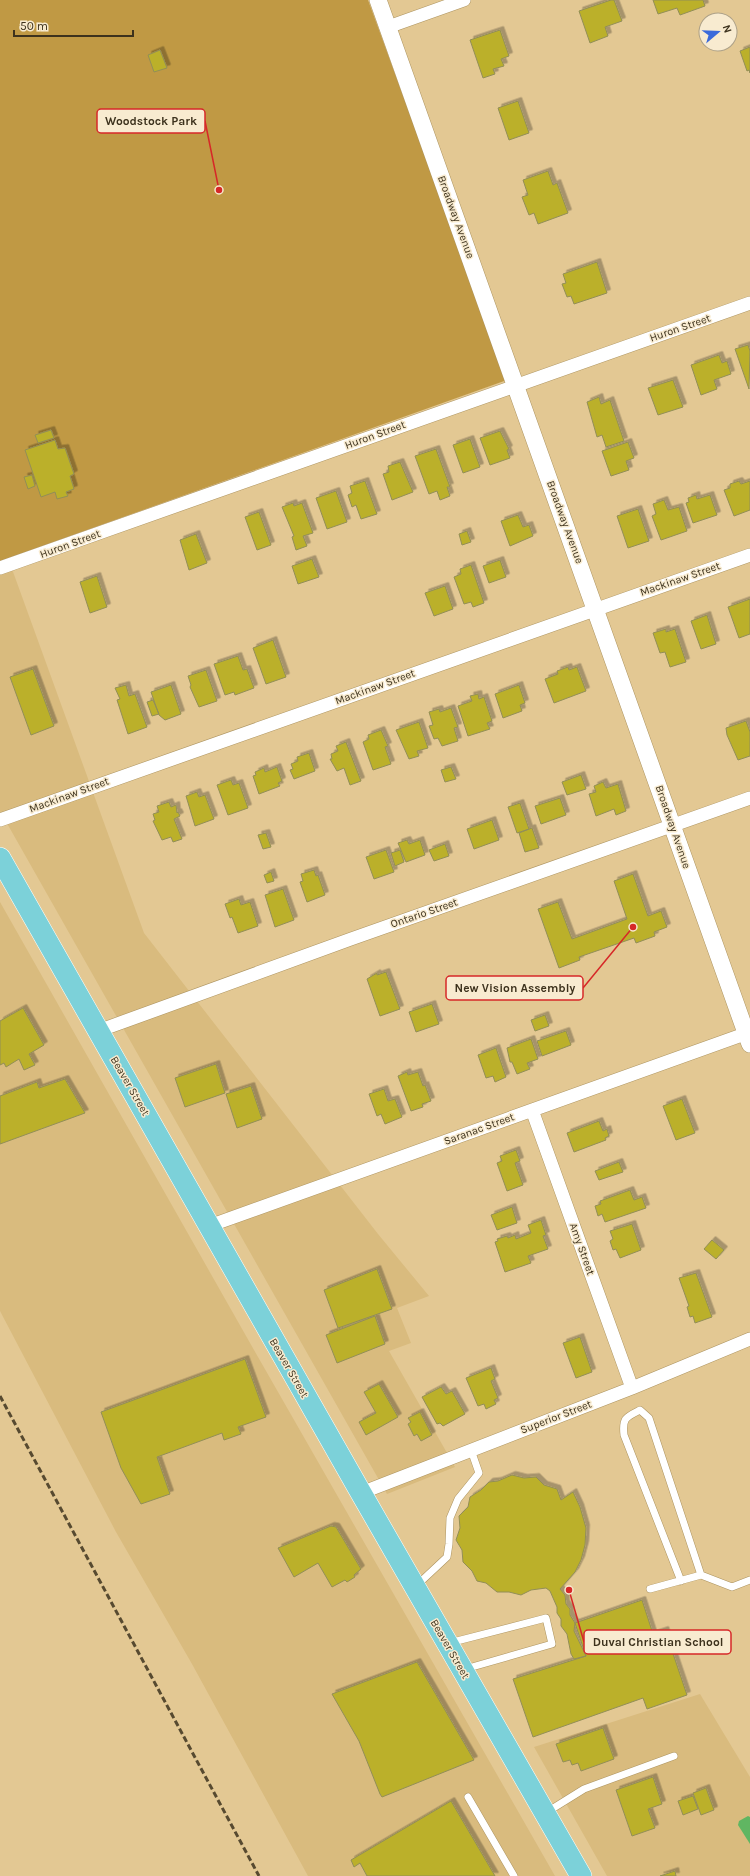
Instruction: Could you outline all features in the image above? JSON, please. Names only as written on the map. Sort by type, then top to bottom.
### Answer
[{"type":"main road","name":"Beaver Street","points":[[0,858],[462,1670],[581,1876]]},
{"type":"street","name":"Broadway Avenue","points":[[378,0],[749,1037]]},
{"type":"street","points":[[388,27],[464,0]]},
{"type":"street","name":"Huron Street","points":[[0,568],[750,303]]},
{"type":"street","name":"Mackinaw Street","points":[[0,820],[750,555]]},
{"type":"street","name":"Ontario Street","points":[[98,1031],[344,941],[750,798]]},
{"type":"street","name":"Saranac Street","points":[[209,1226],[532,1110],[749,1037]]},
{"type":"street","name":"Amy Street","points":[[532,1110],[632,1388]]},
{"type":"street","name":"Superior Street","points":[[361,1493],[632,1388],[750,1339]]},
{"type":"lane","points":[[680,1581],[624,1435],[623,1424],[627,1416],[640,1410],[649,1418],[701,1575]]},
{"type":"lane","points":[[415,1587],[447,1557],[450,1518],[458,1499],[479,1473],[471,1450]]},
{"type":"lane","points":[[650,1589],[701,1575],[732,1587],[750,1580]]},
{"type":"lane","points":[[447,1643],[546,1618],[552,1644],[462,1670]]},
{"type":"lane","points":[[545,1814],[584,1789],[674,1756]]},
{"type":"lane","points":[[468,1797],[514,1876]]},
{"type":"shaded area","points":[[0,0],[368,0],[507,380],[0,561]]},
{"type":"shaded area","points":[[8,558],[144,933],[378,1234],[429,1296],[397,1308],[411,1343],[389,1351],[455,1467],[387,1494],[0,811],[0,561]]},
{"type":"shaded area","points":[[0,902],[555,1876],[308,1876],[192,1664],[116,1532],[0,1311]]},
{"type":"shaded area","points":[[700,1694],[750,1777],[750,1876],[607,1876],[534,1747]]},
{"type":"shaded area","points":[[748,1816],[750,1817],[750,1844],[738,1825],[739,1821]]},
{"type":"building","points":[[614,0],[622,21],[605,27],[608,36],[590,43],[579,11]]},
{"type":"building","points":[[653,0],[703,0],[705,6],[680,15],[677,8],[658,14]]},
{"type":"building","points":[[500,30],[509,56],[501,59],[504,66],[493,69],[495,74],[483,78],[470,40]]},
{"type":"building","points":[[750,47],[750,73],[749,70],[747,71],[740,51]]},
{"type":"building","points":[[160,50],[167,68],[154,72],[148,55]]},
{"type":"building","points":[[518,101],[529,133],[509,140],[498,108]]},
{"type":"building","points":[[548,171],[553,185],[557,183],[568,213],[538,224],[534,213],[529,215],[522,197],[528,195],[523,180]]},
{"type":"building","points":[[597,262],[607,293],[574,304],[571,296],[567,297],[562,284],[566,283],[563,274]]},
{"type":"building","points":[[748,345],[750,351],[749,389],[735,349]]},
{"type":"building","points":[[719,355],[722,363],[727,361],[731,374],[714,380],[717,389],[701,395],[691,365]]},
{"type":"building","points":[[673,380],[683,407],[658,415],[648,388]]},
{"type":"building","points":[[599,397],[601,404],[610,400],[624,441],[606,447],[602,435],[597,437],[587,402]]},
{"type":"building","points":[[51,430],[54,438],[38,443],[35,435]]},
{"type":"building","points":[[500,431],[509,449],[507,450],[510,458],[490,465],[480,438]]},
{"type":"building","points":[[470,439],[480,467],[463,473],[453,445]]},
{"type":"building","points":[[55,440],[58,449],[65,448],[74,474],[70,476],[74,489],[66,492],[68,496],[57,499],[55,492],[41,497],[25,450]]},
{"type":"building","points":[[628,442],[634,458],[626,461],[629,470],[611,476],[602,451]]},
{"type":"building","points":[[436,449],[450,487],[447,487],[450,496],[440,500],[437,491],[429,494],[415,456]]},
{"type":"building","points":[[400,462],[413,492],[392,500],[383,474],[389,472],[388,466]]},
{"type":"building","points":[[32,475],[35,486],[28,489],[24,477]]},
{"type":"building","points":[[365,481],[377,514],[361,519],[356,505],[352,507],[348,495],[352,493],[350,486]]},
{"type":"building","points":[[739,481],[741,484],[750,481],[750,510],[734,516],[724,490],[730,488],[730,484]]},
{"type":"building","points":[[336,491],[347,522],[327,529],[316,498]]},
{"type":"building","points":[[696,495],[697,499],[710,495],[717,515],[693,523],[686,503],[689,502],[688,498]]},
{"type":"building","points":[[664,500],[668,510],[679,507],[687,531],[661,540],[652,516],[656,514],[653,504]]},
{"type":"building","points":[[293,503],[294,506],[302,503],[313,533],[303,536],[307,546],[296,550],[292,537],[294,536],[282,507]]},
{"type":"building","points":[[638,509],[649,541],[628,548],[617,516]]},
{"type":"building","points":[[259,512],[271,545],[257,550],[245,517]]},
{"type":"building","points":[[518,515],[523,527],[529,525],[533,536],[510,546],[501,521]]},
{"type":"building","points":[[467,531],[471,542],[462,545],[459,534]]},
{"type":"building","points":[[196,534],[207,563],[189,570],[180,540]]},
{"type":"building","points":[[312,559],[319,577],[298,584],[292,566]]},
{"type":"building","points":[[500,560],[506,577],[489,583],[483,566]]},
{"type":"building","points":[[471,565],[484,603],[473,607],[471,602],[464,604],[454,577],[461,574],[460,569]]},
{"type":"building","points":[[97,576],[107,607],[90,613],[80,582]]},
{"type":"building","points":[[445,586],[453,609],[434,616],[425,593]]},
{"type":"building","points":[[750,599],[750,634],[739,638],[728,607]]},
{"type":"building","points":[[707,615],[716,644],[701,649],[691,621]]},
{"type":"building","points":[[666,629],[666,632],[675,629],[686,662],[670,667],[665,652],[660,653],[653,633]]},
{"type":"building","points":[[273,640],[286,677],[266,684],[253,648]]},
{"type":"building","points":[[238,656],[243,670],[247,669],[254,688],[235,695],[234,692],[225,695],[214,664]]},
{"type":"building","points":[[568,667],[569,670],[577,667],[586,691],[554,703],[545,679],[558,674],[557,671]]},
{"type":"building","points":[[33,669],[54,726],[31,735],[10,677]]},
{"type":"building","points":[[206,670],[217,701],[199,707],[190,687],[191,685],[188,676]]},
{"type":"building","points":[[126,685],[129,696],[135,694],[147,727],[128,734],[117,700],[120,699],[115,688]]},
{"type":"building","points":[[171,685],[181,714],[165,720],[159,715],[151,692]]},
{"type":"building","points":[[519,685],[525,703],[520,705],[522,711],[503,718],[495,694]]},
{"type":"building","points":[[478,694],[479,699],[484,697],[492,721],[487,723],[490,729],[468,736],[458,706],[472,701],[470,696]]},
{"type":"building","points":[[153,700],[159,714],[152,716],[147,702]]},
{"type":"building","points":[[451,708],[458,727],[454,728],[458,741],[442,746],[438,738],[434,739],[429,726],[433,725],[429,712],[439,709],[440,712]]},
{"type":"building","points":[[746,721],[750,732],[750,756],[738,760],[727,735],[726,728]]},
{"type":"building","points":[[419,722],[428,748],[417,751],[419,756],[409,759],[396,730]]},
{"type":"building","points":[[381,730],[388,746],[385,747],[391,764],[373,770],[363,742],[369,739],[368,735]]},
{"type":"building","points":[[346,742],[361,781],[350,785],[344,768],[337,771],[330,759],[332,759],[331,754],[338,751],[336,746]]},
{"type":"building","points":[[309,753],[315,771],[294,779],[290,770],[293,769],[291,764],[298,761],[297,757]]},
{"type":"building","points":[[277,767],[282,781],[278,783],[280,786],[259,794],[253,776],[256,775],[255,772],[264,768],[265,772]]},
{"type":"building","points":[[451,767],[456,779],[445,782],[441,770]]},
{"type":"building","points":[[581,775],[586,789],[567,795],[562,782]]},
{"type":"building","points":[[231,780],[233,785],[239,783],[248,808],[228,815],[217,785]]},
{"type":"building","points":[[603,782],[606,788],[618,784],[626,811],[616,815],[614,809],[596,816],[589,794],[596,792],[594,786]]},
{"type":"building","points":[[197,792],[199,797],[205,795],[214,819],[195,826],[186,796]]},
{"type":"building","points":[[560,798],[566,815],[541,824],[535,806]]},
{"type":"building","points":[[169,802],[171,807],[176,805],[177,813],[178,812],[180,816],[174,819],[182,839],[173,842],[171,837],[162,840],[153,821],[155,820],[153,814],[159,812],[157,806]]},
{"type":"building","points":[[520,803],[529,829],[517,833],[508,807]]},
{"type":"building","points":[[492,820],[499,840],[474,849],[467,829]]},
{"type":"building","points":[[532,828],[539,848],[525,852],[519,833]]},
{"type":"building","points":[[266,833],[271,847],[263,849],[258,835]]},
{"type":"building","points":[[407,840],[409,844],[420,840],[425,855],[406,862],[398,843]]},
{"type":"building","points":[[445,844],[449,856],[434,861],[429,850]]},
{"type":"building","points":[[386,850],[394,872],[374,879],[366,857]]},
{"type":"building","points":[[400,850],[404,862],[395,866],[391,853]]},
{"type":"building","points":[[314,870],[316,876],[318,875],[325,895],[307,902],[300,882],[303,881],[301,874]]},
{"type":"building","points":[[271,872],[274,881],[267,883],[264,875]]},
{"type":"building","points":[[633,874],[648,916],[661,911],[667,927],[654,932],[655,936],[636,943],[634,938],[579,957],[580,960],[559,968],[538,909],[558,902],[572,939],[627,919],[614,881]]},
{"type":"building","points":[[283,889],[294,920],[275,927],[265,895]]},
{"type":"building","points":[[239,899],[241,905],[250,902],[258,926],[238,933],[225,904]]},
{"type":"building","points":[[386,972],[400,1009],[380,1016],[367,979],[377,973],[377,975]]},
{"type":"building","points":[[432,1004],[439,1024],[416,1032],[409,1012]]},
{"type":"building","points":[[23,1008],[44,1045],[29,1054],[35,1065],[24,1070],[19,1059],[6,1067],[4,1063],[0,1065],[0,1021]]},
{"type":"building","points":[[545,1015],[549,1026],[535,1031],[531,1020]]},
{"type":"building","points":[[566,1031],[571,1045],[542,1056],[537,1041]]},
{"type":"building","points":[[531,1039],[538,1059],[527,1063],[530,1069],[517,1074],[512,1062],[510,1062],[507,1048]]},
{"type":"building","points":[[496,1048],[506,1077],[495,1082],[493,1076],[486,1078],[478,1055]]},
{"type":"building","points":[[216,1064],[225,1093],[185,1107],[175,1078]]},
{"type":"building","points":[[407,1072],[408,1075],[418,1072],[431,1101],[422,1104],[423,1107],[411,1111],[398,1076]]},
{"type":"building","points":[[65,1079],[85,1113],[0,1144],[0,1096],[37,1082],[39,1088]]},
{"type":"building","points":[[251,1086],[262,1119],[237,1128],[226,1094]]},
{"type":"building","points":[[384,1089],[388,1101],[395,1099],[402,1117],[385,1124],[381,1114],[377,1116],[369,1094]]},
{"type":"building","points":[[682,1099],[695,1133],[676,1140],[663,1106]]},
{"type":"building","points":[[599,1121],[603,1131],[607,1129],[609,1136],[605,1138],[606,1140],[574,1152],[567,1133]]},
{"type":"building","points":[[516,1150],[520,1161],[515,1163],[523,1185],[507,1191],[497,1163],[502,1161],[500,1156]]},
{"type":"building","points":[[619,1162],[623,1172],[599,1180],[595,1171]]},
{"type":"building","points":[[630,1190],[634,1200],[642,1197],[646,1208],[605,1222],[602,1214],[598,1216],[595,1206],[601,1204],[600,1201]]},
{"type":"building","points":[[512,1207],[517,1223],[497,1230],[491,1215]]},
{"type":"building","points":[[541,1220],[546,1235],[543,1236],[548,1249],[528,1256],[531,1263],[505,1272],[495,1242],[498,1241],[497,1239],[507,1236],[508,1238],[515,1235],[516,1239],[531,1233],[528,1225]]},
{"type":"building","points":[[632,1224],[641,1250],[620,1258],[616,1249],[613,1250],[610,1241],[613,1239],[610,1231]]},
{"type":"building","points":[[712,1240],[724,1250],[716,1259],[704,1249]]},
{"type":"building","points":[[377,1269],[392,1309],[338,1328],[324,1290]]},
{"type":"building","points":[[696,1273],[712,1317],[695,1323],[693,1316],[690,1317],[687,1307],[689,1306],[679,1278]]},
{"type":"building","points":[[375,1316],[385,1344],[337,1363],[326,1335]]},
{"type":"building","points":[[580,1337],[592,1372],[576,1378],[563,1343]]},
{"type":"building","points":[[245,1359],[266,1417],[238,1427],[241,1434],[224,1440],[222,1433],[157,1457],[170,1494],[141,1504],[121,1468],[101,1412]]},
{"type":"building","points":[[491,1368],[495,1379],[491,1381],[498,1398],[494,1400],[496,1404],[486,1409],[484,1404],[478,1406],[466,1378]]},
{"type":"building","points":[[379,1384],[398,1417],[366,1435],[359,1422],[376,1413],[364,1392]]},
{"type":"building","points":[[441,1387],[446,1394],[452,1391],[465,1414],[443,1426],[440,1423],[437,1424],[422,1397]]},
{"type":"building","points":[[420,1412],[432,1435],[421,1441],[417,1434],[414,1436],[408,1424],[411,1422],[408,1418]]},
{"type":"building","points":[[512,1475],[524,1478],[536,1477],[544,1485],[557,1489],[561,1500],[573,1492],[580,1507],[586,1528],[585,1545],[581,1560],[575,1572],[560,1589],[565,1595],[566,1604],[570,1609],[570,1615],[575,1623],[574,1631],[586,1656],[574,1659],[571,1654],[567,1634],[561,1626],[561,1619],[557,1613],[557,1607],[550,1591],[546,1588],[531,1590],[521,1595],[509,1592],[497,1592],[486,1583],[477,1581],[472,1571],[463,1562],[462,1550],[456,1540],[460,1528],[459,1516],[468,1507],[470,1497],[481,1490],[489,1482],[498,1481]]},
{"type":"building","points":[[331,1526],[336,1527],[361,1569],[354,1575],[355,1577],[347,1582],[345,1580],[332,1587],[318,1563],[294,1577],[278,1548]]},
{"type":"building","points":[[642,1600],[653,1634],[665,1630],[687,1695],[647,1709],[643,1698],[533,1737],[513,1679],[586,1656],[575,1623]]},
{"type":"building","points":[[417,1662],[474,1760],[382,1797],[359,1741],[332,1694]]},
{"type":"building","points":[[603,1728],[614,1759],[581,1771],[578,1763],[572,1765],[570,1760],[563,1762],[556,1744]]},
{"type":"building","points":[[653,1777],[662,1804],[648,1809],[655,1828],[632,1836],[616,1790]]},
{"type":"building","points":[[706,1788],[714,1810],[701,1815],[693,1793]]},
{"type":"building","points":[[693,1796],[698,1809],[683,1815],[678,1801]]},
{"type":"building","points":[[451,1801],[495,1876],[367,1876],[360,1863],[354,1867],[351,1860]]},
{"type":"building","points":[[675,1871],[676,1876],[660,1876]]},
{"type":"railway","points":[[0,1396],[259,1876]]},
{"type":"place","name":"Woodstock Park","points":[[219,190]]},
{"type":"place","name":"New Vision Assembly","points":[[633,927]]},
{"type":"place","name":"Duval Christian School","points":[[569,1590]]}]
